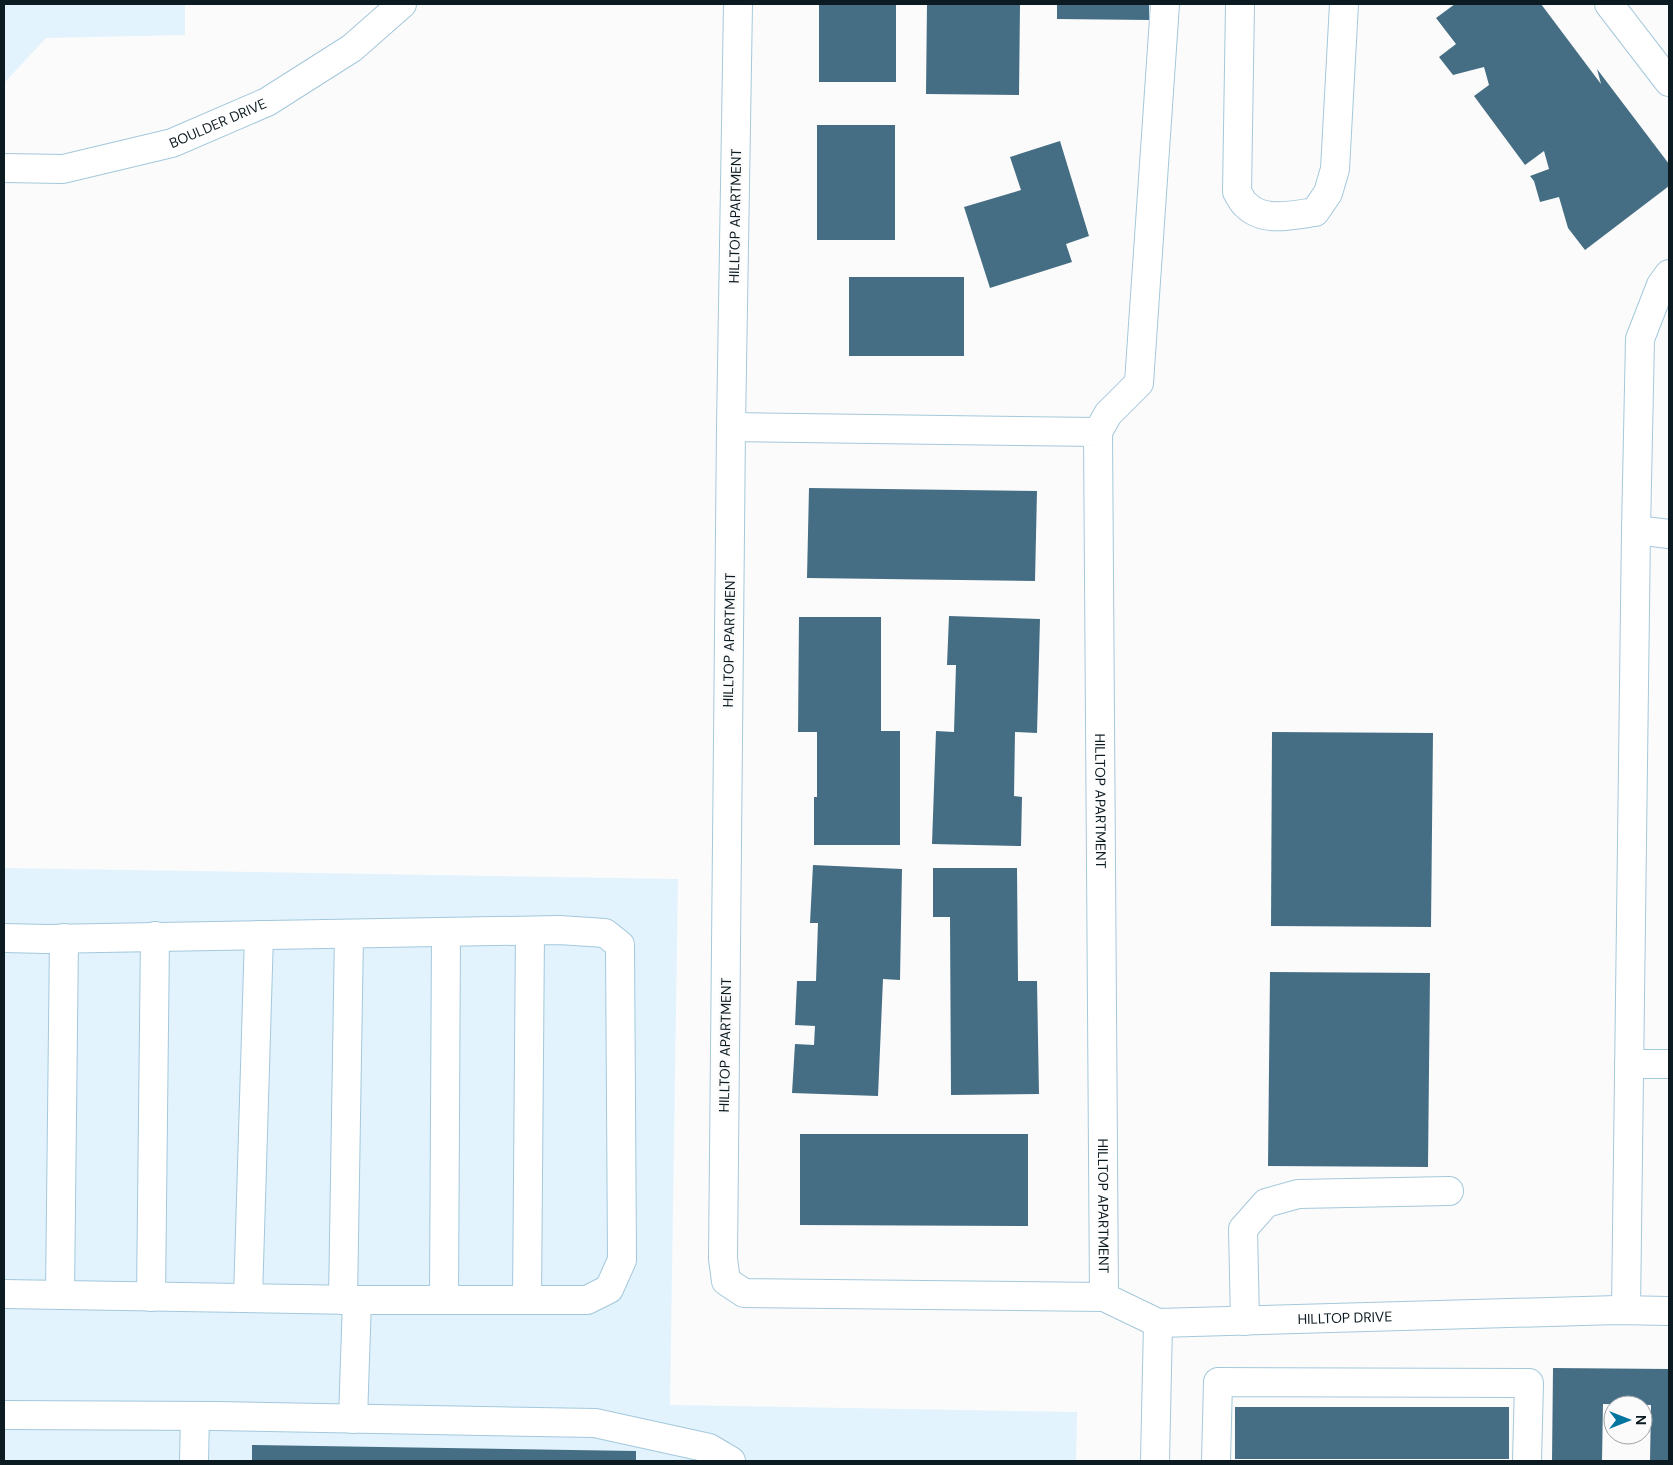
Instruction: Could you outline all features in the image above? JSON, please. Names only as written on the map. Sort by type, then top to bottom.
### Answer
[{"type":"street","name":"BOULDER DRIVE","points":[[4,168],[63,169],[172,142],[267,102],[352,48],[402,4]]},
{"type":"street","name":"HILLTOP APARTMENT","points":[[738,4],[731,428],[723,1259],[726,1281],[744,1294],[1104,1297],[1158,1324]]},
{"type":"street","points":[[731,428],[1098,432],[1108,414],[1139,383],[1165,4]]},
{"type":"street","points":[[1240,4],[1237,192],[1246,205],[1260,215],[1285,216],[1315,212],[1328,193],[1335,169],[1344,4]]},
{"type":"street","points":[[1609,4],[1669,82]]},
{"type":"street","points":[[1626,1310],[1640,338],[1661,284],[1669,274]]},
{"type":"street","name":"HILLTOP APARTMENT","points":[[1098,432],[1104,1297]]},
{"type":"street","points":[[1636,530],[1669,534]]},
{"type":"street","points":[[4,938],[559,930],[605,933],[620,945],[622,1260],[609,1289],[587,1300],[350,1300],[4,1294]]},
{"type":"street","points":[[526,1300],[530,931]]},
{"type":"street","points":[[444,1300],[446,932]]},
{"type":"street","points":[[349,934],[350,1300],[353,1419]]},
{"type":"street","points":[[248,1298],[259,935]]},
{"type":"street","points":[[151,1297],[155,936]]},
{"type":"street","points":[[60,1296],[64,938]]},
{"type":"street","points":[[1629,1064],[1669,1064]]},
{"type":"street","points":[[1245,1321],[1243,1229],[1266,1203],[1298,1194],[1449,1191]]},
{"type":"street","name":"HILLTOP DRIVE","points":[[1158,1324],[1626,1310],[1669,1311]]},
{"type":"street","points":[[1155,1461],[1158,1324]]},
{"type":"street","points":[[1216,1461],[1218,1382],[1529,1383],[1527,1461]]},
{"type":"street","points":[[4,1415],[195,1416],[595,1423],[714,1457]]},
{"type":"street","points":[[194,1461],[195,1416]]},
{"type":"shaded area","points":[[4,4],[185,4],[185,35],[46,38],[4,83]]},
{"type":"shaded area","points":[[4,868],[678,879],[670,1405],[1077,1412],[1076,1461],[4,1461]]},
{"type":"building","points":[[819,4],[896,4],[896,82],[819,82]]},
{"type":"building","points":[[927,4],[1020,4],[1019,95],[926,94]]},
{"type":"building","points":[[1057,4],[1149,4],[1149,20],[1057,19]]},
{"type":"building","points":[[1455,4],[1541,4],[1601,84],[1597,69],[1669,164],[1669,186],[1585,250],[1568,228],[1559,197],[1540,202],[1534,181],[1530,176],[1549,169],[1544,151],[1525,165],[1474,96],[1489,85],[1484,67],[1453,75],[1439,57],[1456,44],[1436,18]]},
{"type":"building","points":[[817,125],[895,125],[895,240],[817,240]]},
{"type":"building","points":[[1060,141],[1089,236],[1066,244],[1072,262],[990,288],[964,207],[1021,190],[1010,157]]},
{"type":"building","points":[[849,277],[964,277],[964,356],[849,356]]},
{"type":"building","points":[[809,488],[1037,491],[1035,581],[807,578]]},
{"type":"building","points":[[949,616],[1040,619],[1037,733],[1015,732],[1014,796],[1022,797],[1021,846],[932,844],[936,731],[954,732],[956,665],[947,665]]},
{"type":"building","points":[[799,617],[881,617],[881,731],[900,731],[900,845],[814,845],[814,797],[817,797],[817,732],[798,732]]},
{"type":"building","points":[[1272,732],[1433,733],[1431,927],[1271,926]]},
{"type":"building","points":[[813,865],[902,869],[900,980],[883,979],[878,1096],[792,1093],[795,1044],[814,1045],[815,1026],[795,1025],[797,981],[816,981],[818,923],[810,923]]},
{"type":"building","points":[[933,868],[1017,868],[1018,981],[1037,981],[1039,1094],[951,1095],[950,917],[933,917]]},
{"type":"building","points":[[1270,972],[1430,973],[1428,1167],[1268,1166]]},
{"type":"building","points":[[800,1134],[1028,1134],[1028,1226],[800,1225]]},
{"type":"building","points":[[1553,1368],[1669,1369],[1669,1461],[1650,1461],[1650,1445],[1653,1445],[1653,1395],[1603,1395],[1602,1461],[1552,1461]]},
{"type":"building","points":[[1235,1407],[1509,1407],[1509,1459],[1235,1459]]},
{"type":"building","points":[[252,1445],[636,1451],[636,1461],[252,1461]]}]
